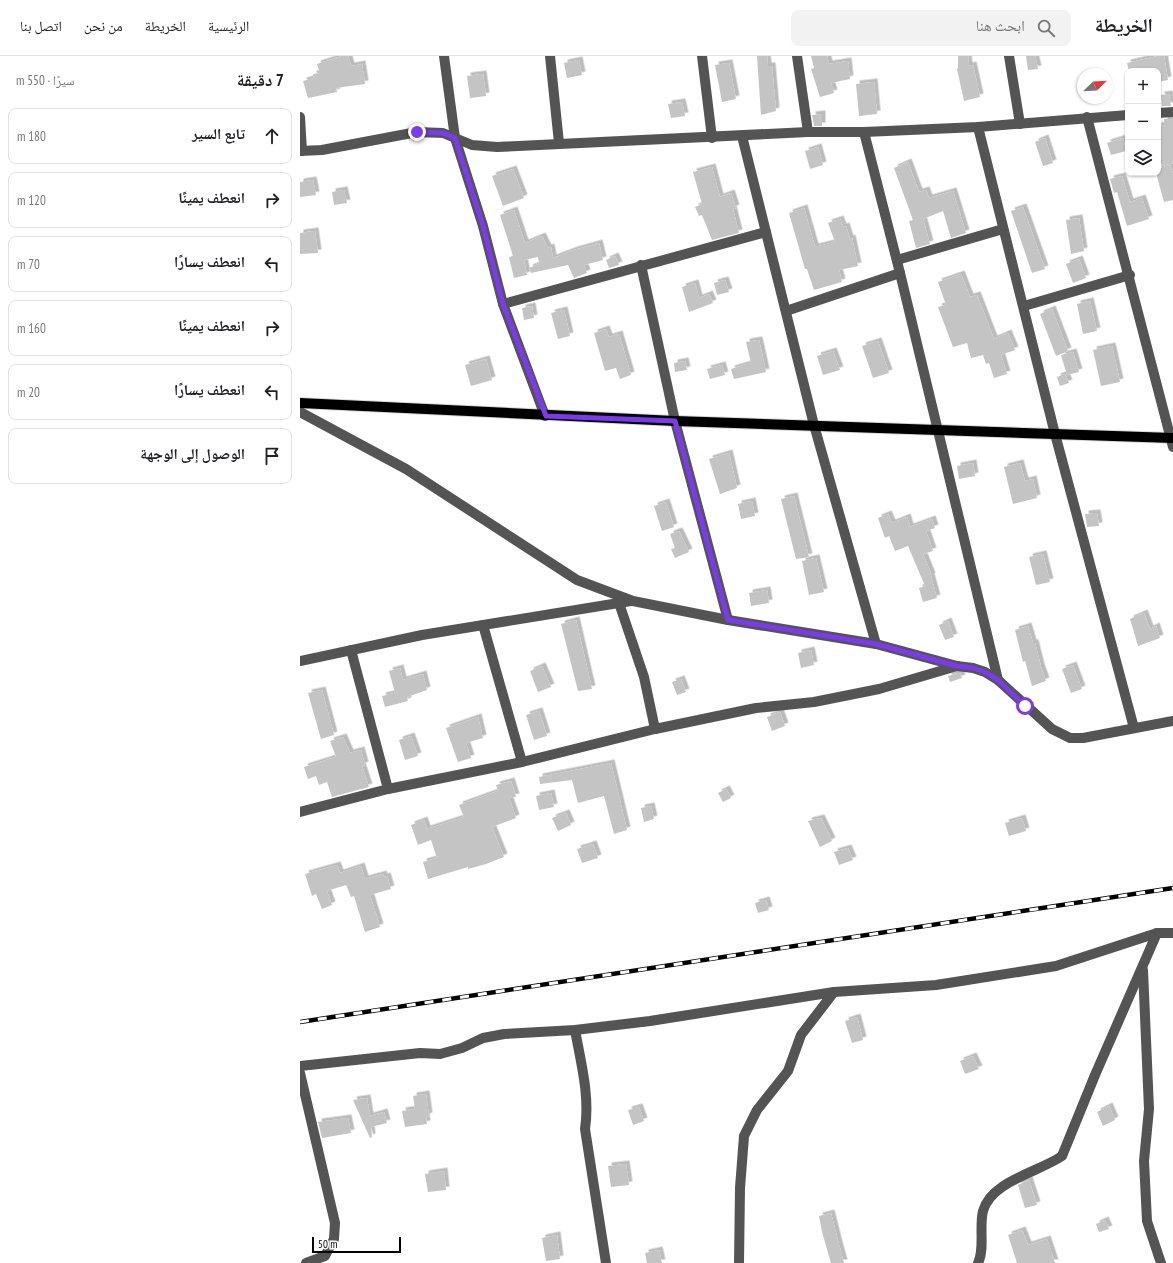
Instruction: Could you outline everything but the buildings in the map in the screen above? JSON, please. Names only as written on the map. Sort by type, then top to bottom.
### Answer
[{"type":"main road","points":[[300,403],[546,416],[1055,434],[1172,441]]},
{"type":"street","points":[[444,56],[455,138],[483,226],[503,304],[546,416]]},
{"type":"street","points":[[550,56],[559,143]]},
{"type":"street","points":[[702,56],[712,138]]},
{"type":"street","points":[[797,56],[808,132]]},
{"type":"street","points":[[1009,56],[1020,124]]},
{"type":"street","points":[[1161,113],[1173,112]]},
{"type":"street","points":[[300,117],[301,151],[322,150],[417,132],[443,133],[472,145],[497,146],[712,138],[808,132],[864,132],[978,128],[1087,117],[1125,115]]},
{"type":"street","points":[[1087,117],[1130,275],[1172,441]]},
{"type":"street","points":[[978,128],[1055,434],[1134,728]]},
{"type":"street","points":[[864,132],[900,272],[998,680]]},
{"type":"street","points":[[742,136],[814,425],[876,644]]},
{"type":"street","points":[[897,260],[1003,230]]},
{"type":"street","points":[[503,304],[766,232]]},
{"type":"street","points":[[641,266],[675,421],[728,620]]},
{"type":"street","points":[[786,311],[900,272]]},
{"type":"street","points":[[1024,306],[1130,275]]},
{"type":"street","points":[[300,412],[406,469],[577,580],[633,601],[728,620],[876,644],[985,672],[998,680],[1052,729],[1070,738],[1083,738],[1173,721]]},
{"type":"street","points":[[300,661],[422,635],[633,601]]},
{"type":"street","points":[[619,603],[644,677],[655,729]]},
{"type":"street","points":[[483,625],[522,762]]},
{"type":"street","points":[[351,650],[388,789]]},
{"type":"street","points":[[300,812],[388,789],[522,762],[655,729],[756,708],[814,702],[879,689],[957,666]]},
{"type":"street","points":[[300,1066],[420,1053],[440,1054],[462,1048],[483,1038],[504,1034],[576,1030],[650,1021],[834,992],[936,985],[1056,966],[1157,933],[1173,933]]},
{"type":"street","points":[[978,1263],[983,1212],[988,1198],[998,1189],[1052,1163],[1062,1156],[1095,1075],[1157,933]]},
{"type":"street","points":[[1143,968],[1149,1109],[1144,1161],[1147,1221],[1161,1263]]},
{"type":"street","points":[[739,1263],[740,1188],[744,1136],[757,1110],[788,1071],[800,1035],[834,992]]},
{"type":"street","points":[[576,1030],[586,1098],[587,1113],[585,1129],[606,1263]]},
{"type":"street","points":[[300,1073],[336,1223],[334,1239],[326,1256],[306,1263]]},
{"type":"railway","points":[[300,1022],[1173,888]]},
{"type":"route","points":[[417,132],[443,133],[455,138],[483,226],[503,304],[523,352],[546,416],[675,421],[728,620],[876,644],[957,666],[973,668],[985,672],[998,680],[1025,706]]}]
